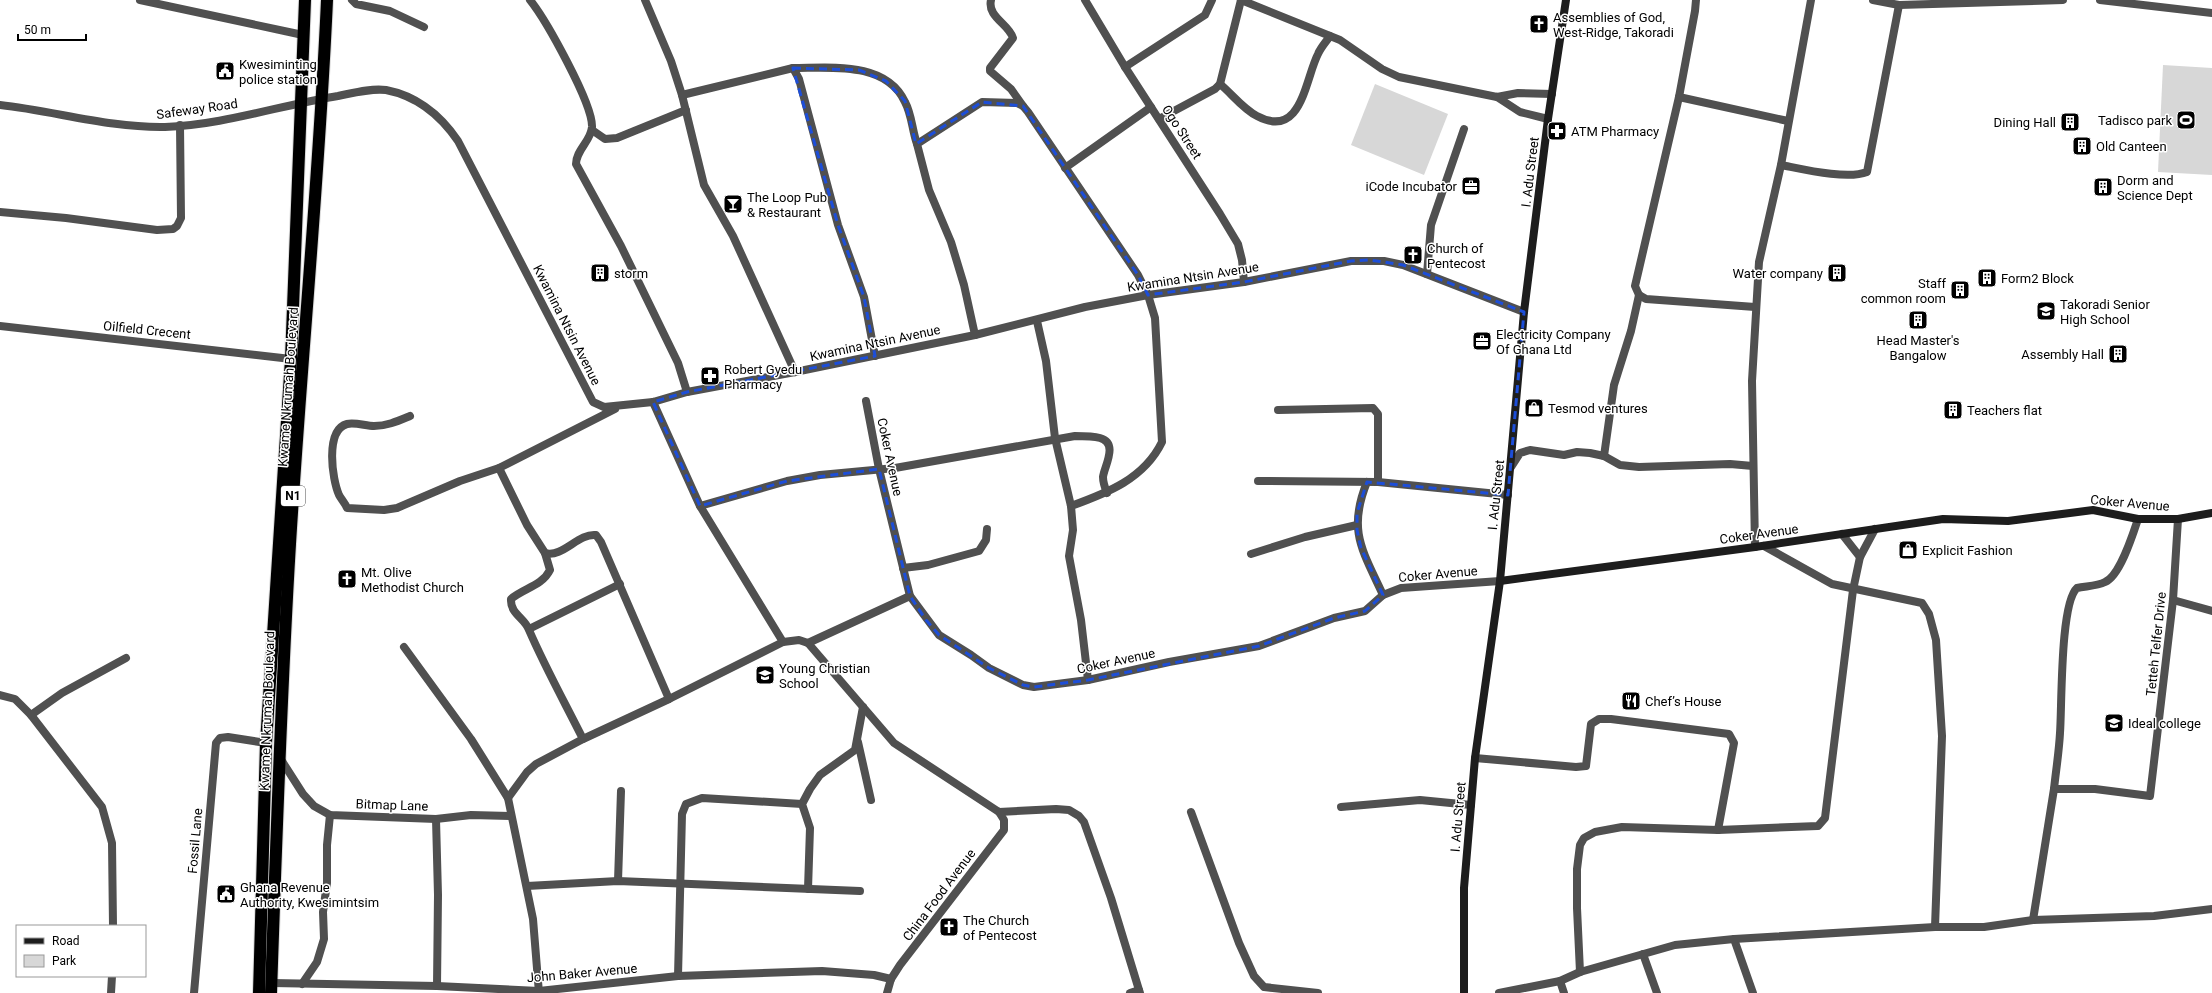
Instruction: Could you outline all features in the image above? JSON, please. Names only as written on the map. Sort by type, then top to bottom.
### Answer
[{"type":"highway","name":"Kwame Nkrumah Boulevard","points":[[259,993],[266,742],[291,359],[304,0]]},
{"type":"highway","name":"Kwame Nkrumah Boulevard","points":[[271,988],[279,757],[290,540],[323,98],[327,0]]},
{"type":"street","points":[[140,0],[303,35]]},
{"type":"street","points":[[352,0],[356,4],[390,11],[424,27]]},
{"type":"street","points":[[530,0],[549,26],[582,93],[592,125],[592,130],[578,156],[576,164],[621,246],[678,363],[687,392]]},
{"type":"street","points":[[645,0],[671,61],[686,110],[697,163],[704,184],[733,236],[795,372]]},
{"type":"street","points":[[991,0],[990,6],[992,12],[1013,38],[990,68],[990,71],[1011,89],[1138,275],[1148,295],[1155,318],[1162,442],[1158,450],[1133,478],[1107,493],[1071,506]]},
{"type":"street","name":"Ogo Street","points":[[1085,0],[1125,67],[1238,244],[1242,260],[1244,282]]},
{"type":"street","points":[[1125,67],[1205,15],[1212,0]]},
{"type":"street","points":[[1159,119],[1215,90],[1220,84],[1241,0],[1340,40],[1382,69],[1399,77],[1497,97],[1520,112],[1548,119]]},
{"type":"street","name":"I. Adu Street","points":[[1464,993],[1464,888],[1475,758],[1500,581],[1524,312],[1548,119],[1565,0]]},
{"type":"street","points":[[1604,456],[1614,385],[1631,331],[1639,295],[1635,286],[1679,97],[1696,0]]},
{"type":"street","points":[[1755,548],[1752,382],[1755,307],[1759,262],[1781,165],[1811,0]]},
{"type":"street","points":[[1873,0],[1899,6],[2063,0]]},
{"type":"street","points":[[2100,0],[2212,13]]},
{"type":"street","points":[[1781,165],[1828,174],[1862,174],[1867,172],[1899,6]]},
{"type":"street","points":[[1220,84],[1257,116],[1268,121],[1277,122],[1286,120],[1294,113],[1303,98],[1318,54],[1330,36]]},
{"type":"street","points":[[682,96],[794,68],[859,70],[874,73],[886,80],[899,91],[910,114],[911,125],[929,190],[951,242],[964,285],[975,335]]},
{"type":"street","points":[[794,68],[799,79],[838,225],[864,297],[875,356]]},
{"type":"street","name":"Kwamina Ntsin Avenue","points":[[301,102],[385,90],[415,101],[437,115],[446,123],[458,141],[593,402],[604,407],[618,407],[653,402],[687,392],[875,356],[1037,321],[1085,307],[1148,295],[1244,282],[1351,261],[1384,261],[1427,274],[1524,312]]},
{"type":"street","points":[[1497,97],[1518,93],[1552,94]]},
{"type":"street","points":[[1679,97],[1788,121]]},
{"type":"street","name":"Safeway Road","points":[[0,105],[126,127],[180,125],[239,116],[301,102]]},
{"type":"street","points":[[917,144],[982,102],[1017,103],[1023,106]]},
{"type":"street","points":[[1065,168],[1151,107]]},
{"type":"street","points":[[592,130],[605,139],[617,138],[686,110]]},
{"type":"street","points":[[0,212],[66,218],[157,230],[173,229],[177,226],[181,218],[180,125]]},
{"type":"street","points":[[1427,274],[1431,225],[1464,129]]},
{"type":"street","points":[[1639,295],[1646,298],[1755,307]]},
{"type":"street","points":[[1037,321],[1046,361],[1055,438],[1071,506],[1073,530],[1069,556],[1081,620],[1088,680]]},
{"type":"street","name":"Oilfield Crecent","points":[[0,326],[291,359]]},
{"type":"street","name":"Coker Avenue","points":[[866,401],[879,469],[910,596],[939,635],[1005,677],[1023,685],[1034,687],[1088,680],[1169,662],[1259,646],[1334,618],[1365,611],[1383,595],[1401,588],[1500,581],[1755,548],[1943,519],[2008,521],[2093,510],[2138,519],[2178,519],[2212,513]]},
{"type":"street","points":[[653,402],[700,506],[783,642]]},
{"type":"street","points":[[410,416],[385,425],[347,424],[340,428],[334,436],[332,454],[334,479],[339,494],[347,508],[384,510],[397,508],[460,481],[499,468],[618,407]]},
{"type":"street","points":[[1278,410],[1373,408],[1378,414],[1378,482]]},
{"type":"street","points":[[700,506],[794,480],[820,475],[895,468],[1055,438],[1075,436],[1101,438],[1105,441],[1108,447],[1109,459],[1103,475],[1107,493]]},
{"type":"street","points":[[1511,467],[1520,453],[1530,450],[1552,452],[1564,455],[1577,452],[1604,456],[1620,465],[1639,467],[1730,464],[1753,466]]},
{"type":"street","points":[[499,468],[527,525],[545,553],[550,570],[547,576],[539,584],[511,599],[511,604],[514,612],[529,629],[583,740]]},
{"type":"street","points":[[1258,481],[1378,482],[1508,495]]},
{"type":"street","points":[[1367,482],[1361,497],[1357,525],[1361,548],[1383,595]]},
{"type":"street","points":[[2033,920],[2054,789],[2060,732],[2063,661],[2070,597],[2077,588],[2105,582],[2110,579],[2125,556],[2138,519]]},
{"type":"street","name":"Tetteh Telfer Drive","points":[[2054,789],[2095,789],[2150,796],[2174,600],[2178,519]]},
{"type":"street","points":[[1251,554],[1305,537],[1357,525]]},
{"type":"street","points":[[903,568],[928,565],[979,551],[986,540],[987,529]]},
{"type":"street","points":[[1580,972],[1577,869],[1580,844],[1584,838],[1595,832],[1622,827],[1718,830],[1818,826],[1825,818],[1853,590],[1860,557],[1874,529]]},
{"type":"street","points":[[545,553],[550,554],[561,551],[589,534],[596,535],[604,548],[620,584],[634,622],[669,700]]},
{"type":"street","points":[[1842,534],[1860,557]]},
{"type":"street","points":[[1764,546],[1821,580],[1853,590],[1922,603],[1929,614],[1936,640],[1942,752],[1935,927]]},
{"type":"street","points":[[529,629],[620,584]]},
{"type":"street","points":[[808,643],[910,596]]},
{"type":"street","points":[[2174,600],[2212,611]]},
{"type":"street","points":[[508,798],[536,764],[583,740],[669,700],[783,642],[799,640],[808,643],[894,743],[999,812],[1056,809],[1069,810],[1079,816],[1084,822],[1105,882],[1139,991],[1130,993]]},
{"type":"street","points":[[404,647],[472,739],[508,798],[527,886],[536,945],[539,992]]},
{"type":"street","points":[[31,715],[62,692],[126,658]]},
{"type":"street","points":[[0,695],[15,699],[31,715],[86,783],[102,807],[112,843],[113,925]]},
{"type":"street","points":[[808,889],[810,828],[802,804],[820,775],[852,754],[858,741],[863,707]]},
{"type":"street","points":[[1475,758],[1576,767],[1586,766],[1591,724],[1599,719],[1611,719],[1729,734],[1734,743],[1718,830]]},
{"type":"street","name":"Fossil Lane","points":[[194,993],[216,743],[220,738],[228,737],[266,742]]},
{"type":"street","points":[[858,741],[871,800]]},
{"type":"street","name":"Bitmap Lane","points":[[279,757],[303,794],[314,806],[330,815],[436,819],[438,895],[437,986]]},
{"type":"street","points":[[618,881],[621,791]]},
{"type":"street","points":[[678,976],[682,884],[682,814],[686,804],[702,798],[802,804]]},
{"type":"street","points":[[1341,807],[1420,800],[1471,805]]},
{"type":"street","name":"China Food Avenue","points":[[887,993],[891,979],[1004,830],[1004,820],[999,812]]},
{"type":"street","points":[[1191,812],[1239,943],[1254,976],[1264,987],[1318,993]]},
{"type":"street","points":[[302,984],[317,962],[324,939],[323,912],[327,883],[327,845],[330,815]]},
{"type":"street","points":[[436,819],[471,815],[511,816]]},
{"type":"street","points":[[527,886],[618,881],[860,891]]},
{"type":"street","points":[[1500,993],[1560,981],[1580,972],[1675,946],[1734,939],[1935,927],[1984,927],[2033,920],[2154,916],[2212,909]]},
{"type":"street","points":[[1734,939],[1753,993]]},
{"type":"street","points":[[1643,954],[1657,993]]},
{"type":"street","name":"John Baker Avenue","points":[[271,988],[302,984],[437,986],[539,992],[678,976],[822,971],[874,975],[891,979]]},
{"type":"street","points":[[111,993],[112,977]]},
{"type":"street","points":[[1560,981],[1564,993]]},
{"type":"highlighted area","points":[[793,68],[859,70],[886,81],[905,101],[916,144],[982,102],[1023,106],[1138,275],[1148,295],[1244,282],[1351,261],[1370,260],[1403,265],[1524,312],[1508,495],[1367,482],[1357,513],[1357,530],[1361,548],[1383,595],[1365,611],[1334,618],[1259,646],[1088,680],[1034,687],[1023,685],[989,668],[939,635],[926,620],[910,596],[879,469],[787,481],[700,506],[653,402],[687,392],[875,356],[864,297],[838,225]]},
{"type":"green space","name":"Tadisco park","points":[[2163,65],[2212,68],[2212,175],[2158,172]]},
{"type":"green space","points":[[1375,84],[1448,114],[1424,175],[1351,145]]},
{"type":"place","name":"Assemblies of God, West-Ridge, Takoradi","points":[[1539,24]]},
{"type":"place","name":"Kwesiminting police station","points":[[225,71]]},
{"type":"place","name":"Tadisco park","points":[[2186,120]]},
{"type":"place","name":"Dining Hall","points":[[2070,122]]},
{"type":"place","name":"ATM Pharmacy","points":[[1557,131]]},
{"type":"place","name":"Old Canteen","points":[[2082,146]]},
{"type":"place","name":"iCode Incubator","points":[[1471,186]]},
{"type":"place","name":"Dorm and Science Dept","points":[[2103,187]]},
{"type":"place","name":"The Loop Pub & Restaurant","points":[[733,204]]},
{"type":"place","name":"Church of Pentecost","points":[[1413,255]]},
{"type":"place","name":"storm","points":[[600,273]]},
{"type":"place","name":"Water company","points":[[1837,273]]},
{"type":"place","name":"Form2 Block","points":[[1987,278]]},
{"type":"place","name":"Staff common room","points":[[1960,290]]},
{"type":"place","name":"Takoradi Senior High School","points":[[2046,311]]},
{"type":"place","name":"Head Master's Bangalow","points":[[1918,320]]},
{"type":"place","name":"Electricity Company Of Ghana Ltd","points":[[1482,341]]},
{"type":"place","name":"Assembly Hall","points":[[2118,354]]},
{"type":"place","name":"Robert Gyedu Pharmacy","points":[[710,376]]},
{"type":"place","name":"Tesmod ventures","points":[[1534,408]]},
{"type":"place","name":"Teachers flat","points":[[1953,410]]},
{"type":"place","name":"Explicit Fashion","points":[[1908,550]]},
{"type":"place","name":"Mt. Olive Methodist Church","points":[[347,579]]},
{"type":"place","name":"Young Christian School","points":[[765,675]]},
{"type":"place","name":"Chef’s House","points":[[1631,701]]},
{"type":"place","name":"Ideal college","points":[[2114,723]]},
{"type":"place","name":"Ghana Revenue Authority, Kwesimintsim","points":[[226,894]]},
{"type":"place","name":"The Church of Pentecost","points":[[949,927]]}]
